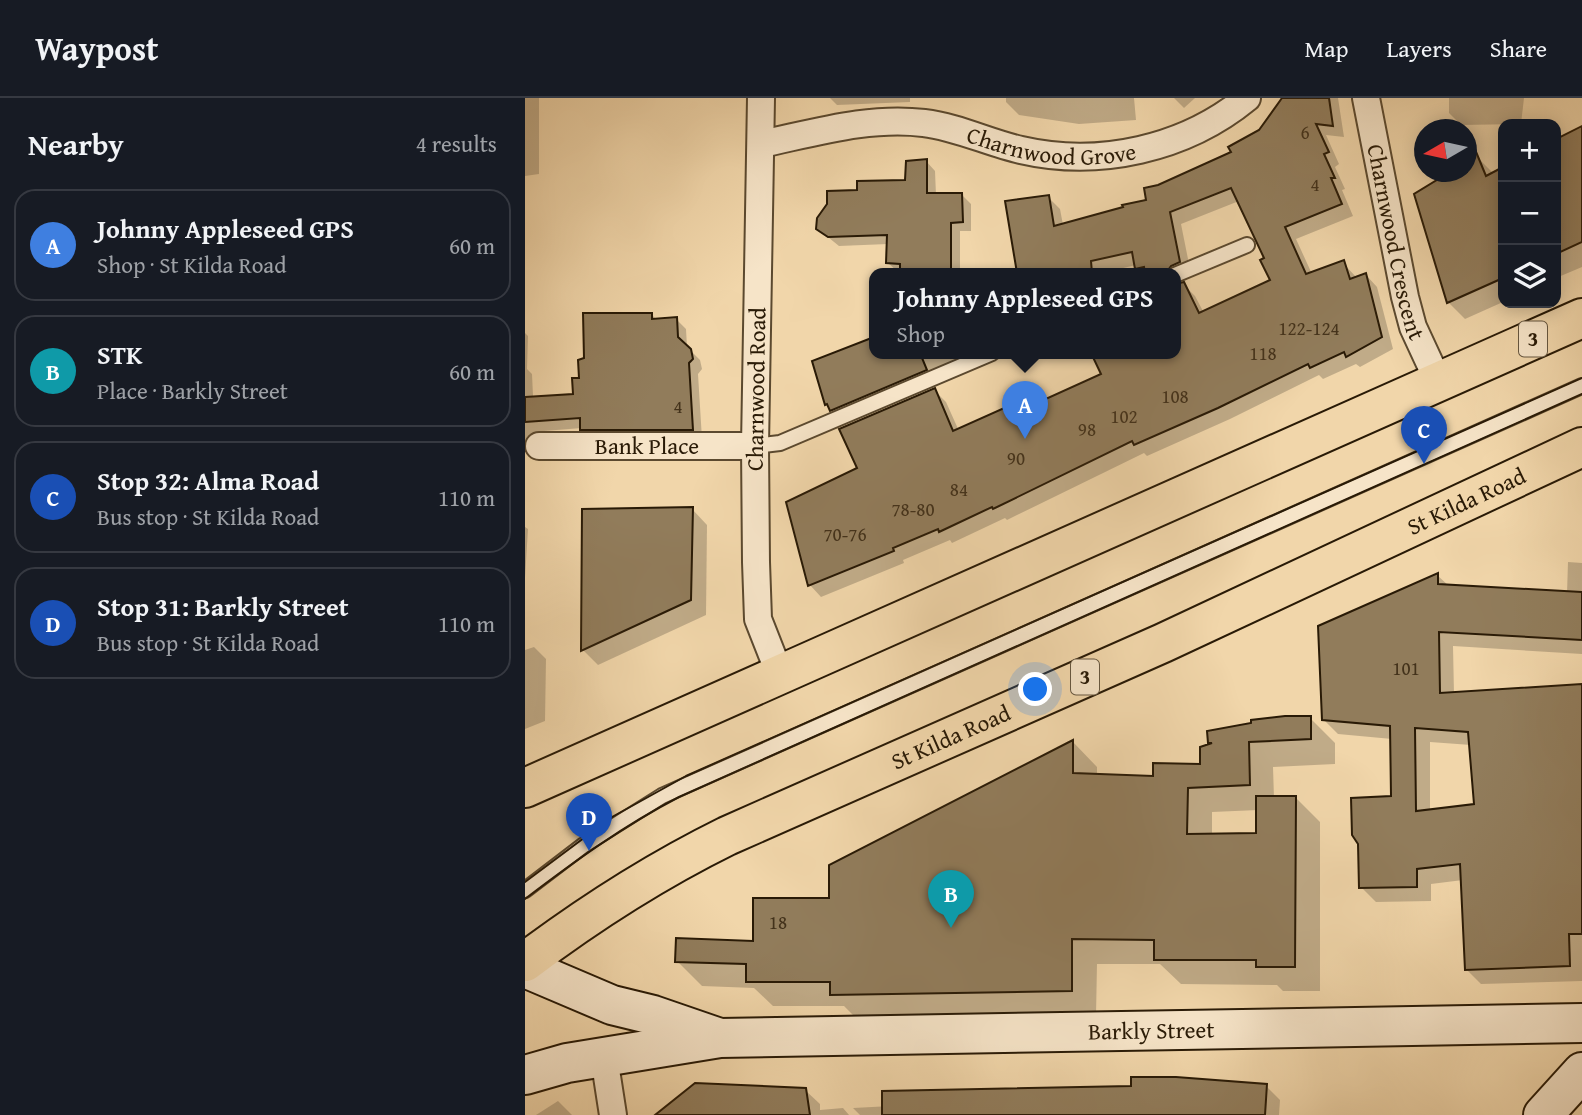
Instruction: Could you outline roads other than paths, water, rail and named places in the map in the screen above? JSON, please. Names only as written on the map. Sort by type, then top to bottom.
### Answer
[{"type":"highway","name":"3","points":[[525,788],[1582,318]]},
{"type":"highway","name":"St Kilda Road","points":[[525,962],[582,920],[658,872],[727,836],[1163,643],[1582,447]]},
{"type":"main road","name":"Barkly Street","points":[[525,968],[612,1005],[653,1015],[720,1038]]},
{"type":"main road","name":"Barkly Street","points":[[525,1075],[567,1063],[720,1038],[1582,1023]]},
{"type":"main road","points":[[1542,1115],[1582,1072]]},
{"type":"street","name":"Charnwood Road","points":[[761,98],[755,446],[758,619],[780,675]]},
{"type":"street","name":"Charnwood Grove","points":[[761,144],[839,128],[901,121],[926,123],[1022,150],[1059,156],[1092,157],[1162,144],[1199,130],[1247,98]]},
{"type":"street","name":"Charnwood Crescent","points":[[1366,98],[1405,297],[1413,327],[1437,381]]},
{"type":"street","name":"Bank Place","points":[[540,446],[755,446]]},
{"type":"street","points":[[604,1057],[613,1115]]},
{"type":"lane","points":[[1181,272],[1247,245]]},
{"type":"lane","points":[[755,446],[780,443],[978,359]]},
{"type":"lane","points":[[525,890],[584,845],[662,796],[1582,386]]},
{"type":"tram line","points":[[525,882],[612,817],[686,776],[1582,378]]},
{"type":"tram line","points":[[525,899],[600,845],[679,797],[1582,394]]},
{"type":"place","name":"Johnny Appleseed GPS","points":[[1025,439]]},
{"type":"place","name":"Stop 32: Alma Road","points":[[1424,464]]},
{"type":"place","name":"Stop 31: Barkly Street","points":[[589,851]]},
{"type":"place","name":"STK","points":[[951,928]]}]
